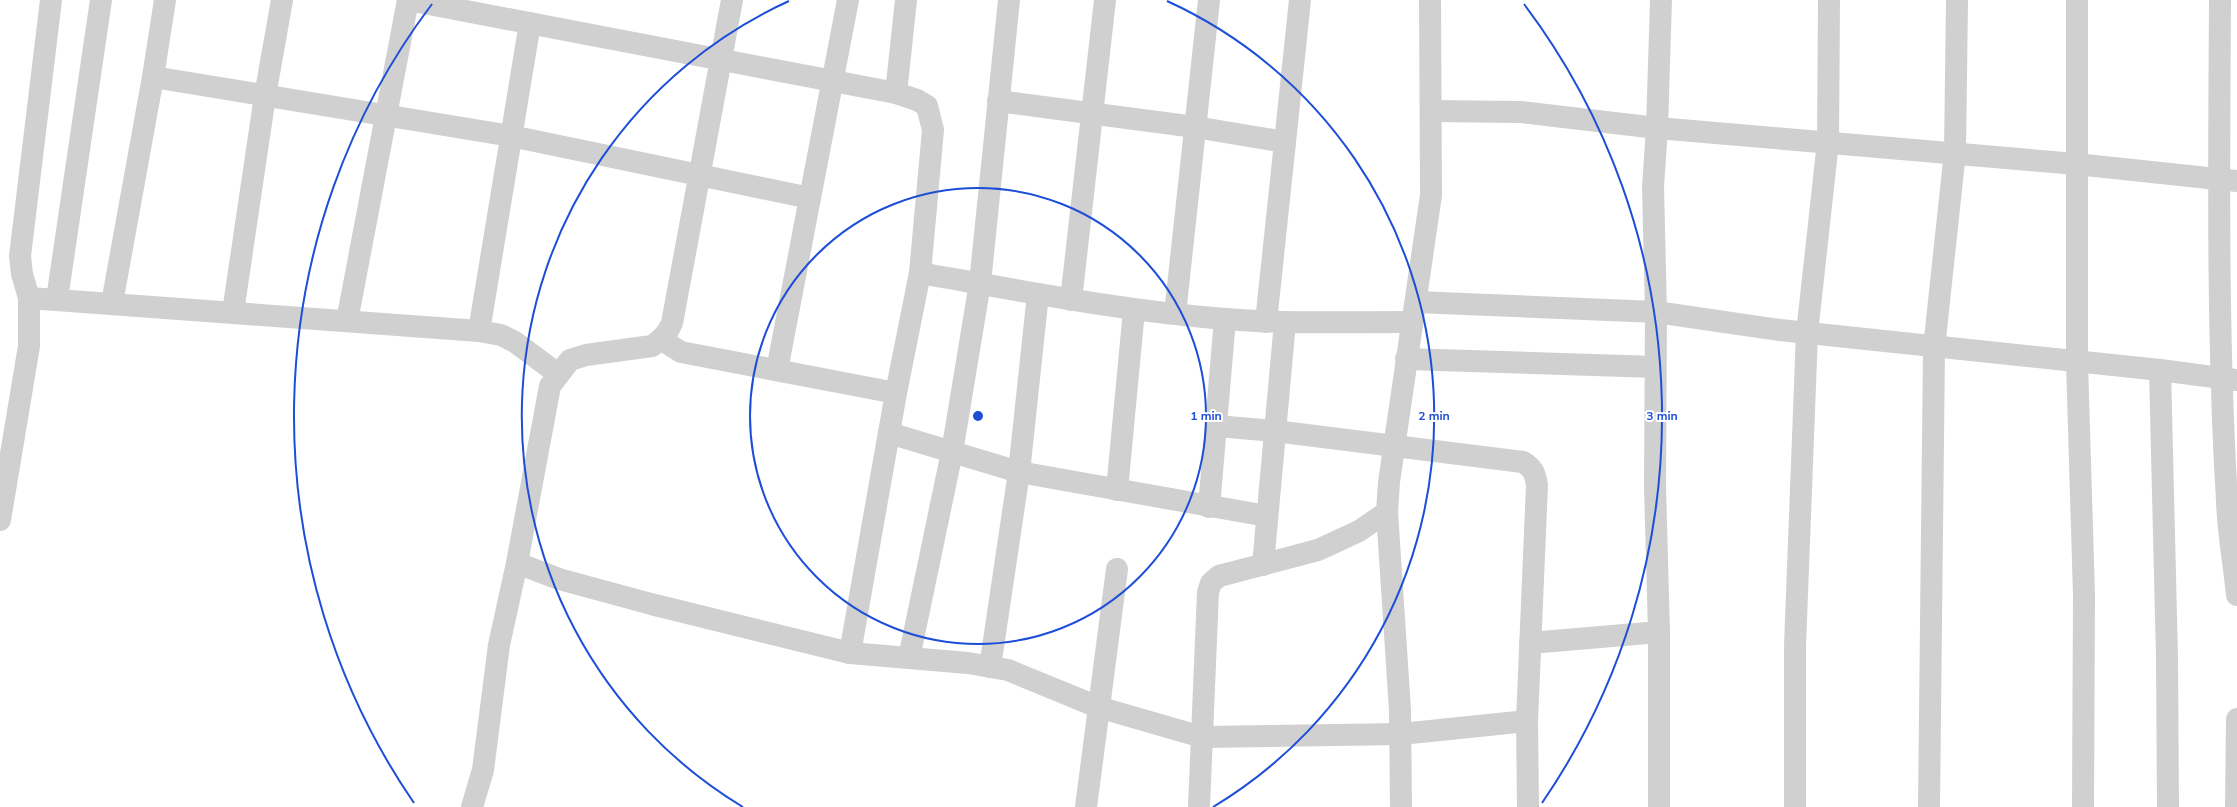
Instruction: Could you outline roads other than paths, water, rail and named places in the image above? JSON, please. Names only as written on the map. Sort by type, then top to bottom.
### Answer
[{"type":"street","points":[[0,520],[29,346],[29,298],[22,268],[22,226],[51,0]]},
{"type":"street","points":[[57,299],[101,0]]},
{"type":"street","points":[[112,303],[153,77],[165,0]]},
{"type":"street","points":[[233,312],[265,96],[282,0]]},
{"type":"street","points":[[347,321],[408,0],[896,93],[918,100],[927,106],[932,123],[920,273],[896,394],[850,653]]},
{"type":"street","points":[[472,807],[483,770],[499,645],[517,564],[550,386],[570,360],[586,355],[652,346],[662,340],[672,323],[698,174],[732,0]]},
{"type":"street","points":[[776,370],[848,0]]},
{"type":"street","points":[[896,93],[906,0]]},
{"type":"street","points":[[909,658],[952,452],[980,283],[1009,0]]},
{"type":"street","points":[[1071,300],[1094,113],[1105,0]]},
{"type":"street","points":[[1175,314],[1209,0]]},
{"type":"street","points":[[1263,564],[1275,430],[1276,322],[1285,142],[1300,0]]},
{"type":"street","points":[[1401,807],[1400,734],[1387,512],[1389,482],[1396,445],[1406,359],[1431,195],[1430,0]]},
{"type":"street","points":[[1659,807],[1659,632],[1655,488],[1656,312],[1653,187],[1657,128],[1661,0]]},
{"type":"street","points":[[1795,807],[1795,646],[1807,333],[1828,142],[1829,0]]},
{"type":"street","points":[[1929,807],[1934,348],[1954,152],[1957,0]]},
{"type":"street","points":[[2077,0],[2077,362],[2084,595],[2083,807]]},
{"type":"street","points":[[2220,0],[2228,181],[2230,380],[2227,502],[2237,594]]},
{"type":"street","points":[[478,331],[530,23]]},
{"type":"street","points":[[153,77],[510,136],[810,198]]},
{"type":"street","points":[[998,101],[1195,126],[1285,142]]},
{"type":"street","points":[[1431,111],[1521,112],[1657,128],[1954,152],[2228,181]]},
{"type":"street","points":[[920,273],[1134,310],[1225,319],[1276,322],[1413,312],[1656,312],[1807,333],[1934,348],[2160,370],[2230,380]]},
{"type":"street","points":[[990,667],[1019,472],[1038,294]]},
{"type":"street","points":[[29,298],[478,331],[501,335],[515,342],[558,374]]},
{"type":"street","points":[[1117,490],[1134,310]]},
{"type":"street","points":[[1209,507],[1225,319]]},
{"type":"street","points":[[662,340],[681,352],[896,394]]},
{"type":"street","points":[[1406,359],[1655,367]]},
{"type":"street","points":[[2160,370],[2167,657],[2168,807]]},
{"type":"street","points":[[1216,426],[1275,430],[1396,445],[1523,462],[1531,467],[1536,474],[1537,485],[1527,721],[1528,807]]},
{"type":"street","points":[[889,433],[1019,472],[1209,507],[1267,516]]},
{"type":"street","points":[[1199,807],[1208,592],[1210,583],[1219,576],[1323,548],[1359,531],[1387,512]]},
{"type":"street","points":[[517,564],[559,579],[636,600],[850,653],[968,663],[1008,670],[1098,707],[1202,737],[1400,734],[1527,721]]},
{"type":"street","points":[[1086,807],[1117,568]]},
{"type":"street","points":[[1530,643],[1659,632]]},
{"type":"street","points":[[2236,807],[2237,719]]}]
